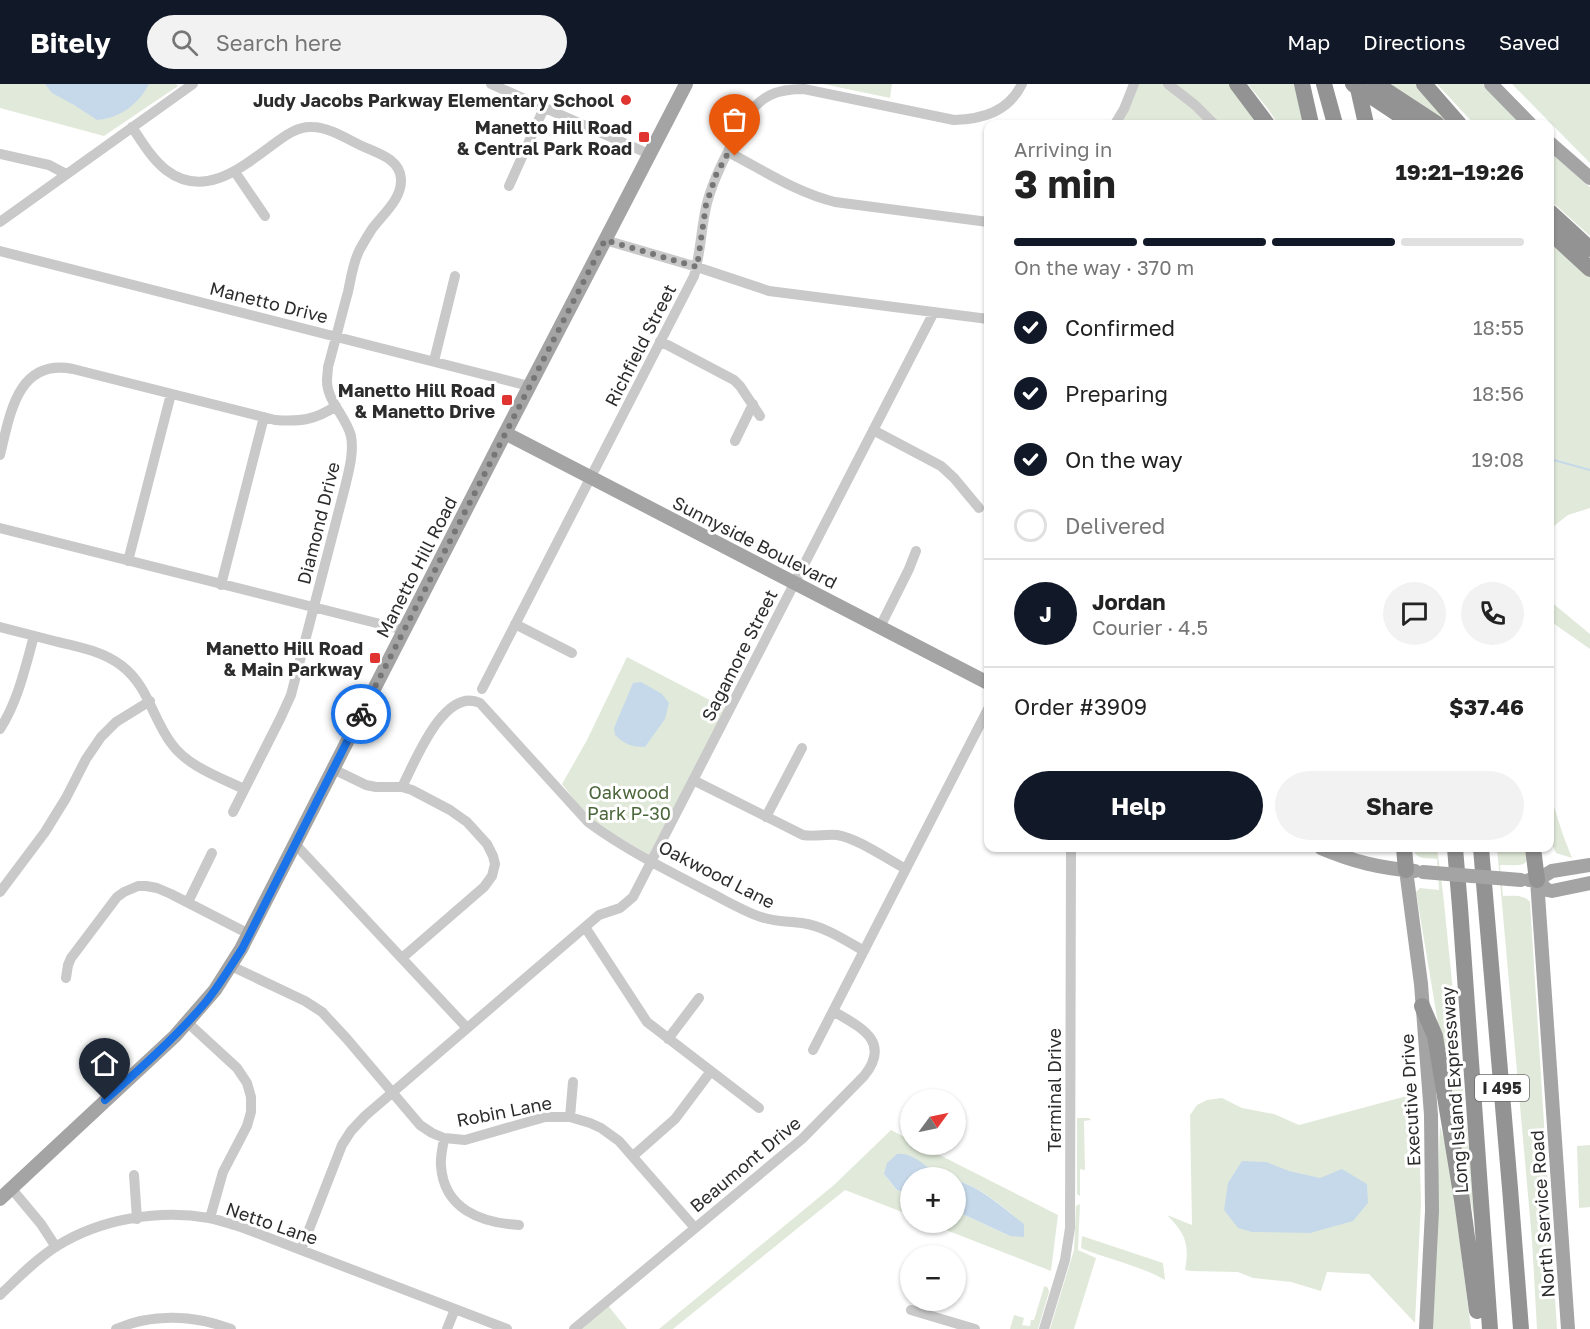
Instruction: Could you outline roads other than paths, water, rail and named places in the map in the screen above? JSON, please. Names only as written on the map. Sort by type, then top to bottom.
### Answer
[{"type":"highway","points":[[1237,84],[1265,120]]},
{"type":"highway","points":[[1324,84],[1334,120]]},
{"type":"highway","points":[[1355,84],[1365,120]]},
{"type":"highway","points":[[1355,84],[1407,120]]},
{"type":"highway","points":[[1376,84],[1431,120]]},
{"type":"highway","points":[[1424,84],[1456,120]]},
{"type":"highway","points":[[1303,88],[1310,120]]},
{"type":"highway","points":[[1554,216],[1590,249]]},
{"type":"highway","points":[[1554,236],[1590,269]]},
{"type":"highway","points":[[1406,852],[1415,871]]},
{"type":"highway","name":"Long Island Expressway","points":[[1455,852],[1490,1329]]},
{"type":"highway","name":"I 495","points":[[1481,852],[1521,1329]]},
{"type":"highway","points":[[1529,880],[1532,852]]},
{"type":"highway","points":[[1422,1006],[1435,1036],[1462,1200],[1479,1329]]},
{"type":"main road","name":"Manetto Hill Road","points":[[0,1199],[175,1036],[205,1002],[231,966],[686,84]]},
{"type":"main road","points":[[1491,84],[1526,120]]},
{"type":"main road","points":[[1554,146],[1590,178]]},
{"type":"main road","name":"Sunnyside Boulevard","points":[[505,434],[984,680]]},
{"type":"main road","points":[[1331,852],[1360,863],[1415,871],[1529,880],[1549,891],[1590,883]]},
{"type":"main road","points":[[1529,880],[1552,871],[1590,865]]},
{"type":"main road","name":"Executive Drive","points":[[1415,871],[1418,962],[1430,1095],[1432,1158],[1432,1211],[1426,1329]]},
{"type":"main road","name":"North Service Road","points":[[1529,880],[1568,1329]]},
{"type":"street","points":[[0,222],[194,84]]},
{"type":"street","points":[[491,84],[649,154]]},
{"type":"street","name":"Richfield Street","points":[[482,689],[694,276],[706,205],[716,175],[750,110],[768,95],[788,89],[804,89],[954,120],[973,119],[988,115],[1008,103],[1022,84]]},
{"type":"street","points":[[1117,120],[1134,84]]},
{"type":"street","points":[[1168,84],[1210,120]]},
{"type":"street","points":[[509,186],[544,108]]},
{"type":"street","name":"Diamond Drive","points":[[132,127],[165,170],[187,180],[212,181],[235,172],[296,130],[310,126],[328,130],[382,154],[396,165],[401,179],[400,192],[371,230],[359,251],[328,367],[327,382],[330,394],[350,435],[351,459],[291,695],[233,812]]},
{"type":"street","points":[[728,153],[819,198],[984,221]]},
{"type":"street","points":[[0,154],[49,165],[66,174]]},
{"type":"street","points":[[235,172],[265,216]]},
{"type":"street","points":[[605,240],[769,291],[984,318]]},
{"type":"street","name":"Manetto Drive","points":[[0,251],[529,386]]},
{"type":"street","points":[[434,362],[455,276]]},
{"type":"street","name":"Sagamore Street","points":[[301,1250],[342,1145],[365,1116],[599,915],[628,903],[652,861],[934,312]]},
{"type":"street","points":[[660,341],[734,380],[760,416]]},
{"type":"street","points":[[0,455],[5,409],[26,381],[39,372],[54,367],[73,369],[283,421],[305,420],[320,416],[336,406]]},
{"type":"street","points":[[128,561],[171,394]]},
{"type":"street","points":[[735,441],[753,404]]},
{"type":"street","points":[[221,585],[264,417]]},
{"type":"street","points":[[873,430],[941,466],[979,508]]},
{"type":"street","points":[[0,528],[404,630]]},
{"type":"street","points":[[880,627],[916,550]]},
{"type":"street","points":[[515,624],[572,653]]},
{"type":"street","points":[[0,627],[107,656],[122,665],[142,687],[158,724],[177,751],[200,767],[244,789]]},
{"type":"street","points":[[0,729],[19,690],[34,636]]},
{"type":"street","name":"Oakwood Lane","points":[[402,787],[426,740],[448,710],[469,700],[480,703],[588,822],[600,831],[673,873],[758,916],[774,921],[802,923],[818,927],[864,951]]},
{"type":"street","points":[[0,892],[45,832],[100,737],[116,722],[150,701]]},
{"type":"street","points":[[813,1050],[984,717]]},
{"type":"street","points":[[766,817],[802,748]]},
{"type":"street","points":[[333,769],[376,787],[402,787],[412,790],[450,810],[467,822],[487,844],[493,856],[495,864],[492,876],[484,887],[402,958]]},
{"type":"street","points":[[693,780],[803,835],[845,837],[906,869]]},
{"type":"street","points":[[295,844],[467,1028]]},
{"type":"street","name":"Terminal Drive","points":[[1044,1329],[1065,1260],[1070,1228],[1071,852]]},
{"type":"street","points":[[188,902],[212,853]]},
{"type":"street","points":[[66,978],[71,958],[113,902],[124,892],[138,886],[157,888],[249,934]]},
{"type":"street","points":[[585,927],[647,1022],[759,1108]]},
{"type":"street","name":"Robin Lane","points":[[231,966],[305,1001],[322,1012],[420,1125],[432,1133],[444,1138],[465,1140],[545,1117],[570,1117],[602,1128],[633,1156],[695,1228]]},
{"type":"street","points":[[668,1039],[699,998]]},
{"type":"street","name":"Beaumont Drive","points":[[574,1329],[802,1139],[870,1068],[875,1059],[875,1050],[869,1035],[859,1026],[833,1011]]},
{"type":"street","points":[[187,1022],[237,1068],[247,1083],[251,1097],[248,1126],[224,1172],[210,1218]]},
{"type":"street","points":[[633,1156],[675,1119],[711,1071]]},
{"type":"street","points":[[570,1117],[573,1082]]},
{"type":"street","points":[[444,1138],[440,1164],[453,1199],[483,1220],[519,1225]]},
{"type":"street","points":[[134,1175],[137,1219]]},
{"type":"street","points":[[11,1188],[56,1246]]},
{"type":"street","name":"Netto Lane","points":[[0,1295],[56,1246],[96,1228],[127,1219],[176,1215],[210,1218],[241,1227],[507,1329]]},
{"type":"street","points":[[447,1329],[455,1309]]},
{"type":"street","points":[[914,1311],[975,1329]]},
{"type":"street","points":[[116,1329],[161,1317],[197,1319],[231,1329]]},
{"type":"water","points":[[45,84],[149,84],[134,104],[127,109],[105,119],[97,120],[52,93]]},
{"type":"water","points":[[641,682],[662,694],[669,703],[665,719],[645,747],[625,743],[615,735],[614,728],[633,683]]},
{"type":"water","points":[[900,1154],[910,1156],[927,1167],[900,1167],[900,1191],[884,1174],[887,1163]]},
{"type":"water","points":[[1242,1161],[1266,1162],[1289,1171],[1320,1178],[1342,1169],[1367,1184],[1368,1203],[1353,1221],[1310,1233],[1252,1232],[1238,1228],[1224,1210],[1228,1183]]},
{"type":"water","points":[[966,1184],[983,1193],[1024,1224],[1024,1237],[1010,1236],[966,1216]]},
{"type":"waterway","points":[[1554,460],[1590,470]]},
{"type":"place","name":"Judy Jacobs Parkway Elementary School","points":[[626,100]]},
{"type":"place","name":"Manetto Hill Road & Central Park Road","points":[[644,137]]},
{"type":"place","name":"Manetto Hill Road & Manetto Drive","points":[[507,400]]},
{"type":"place","name":"Manetto Hill Road & Main Parkway","points":[[375,658]]},
{"type":"park label","name":"Oakwood Park P-30","points":[[629,802]]}]
